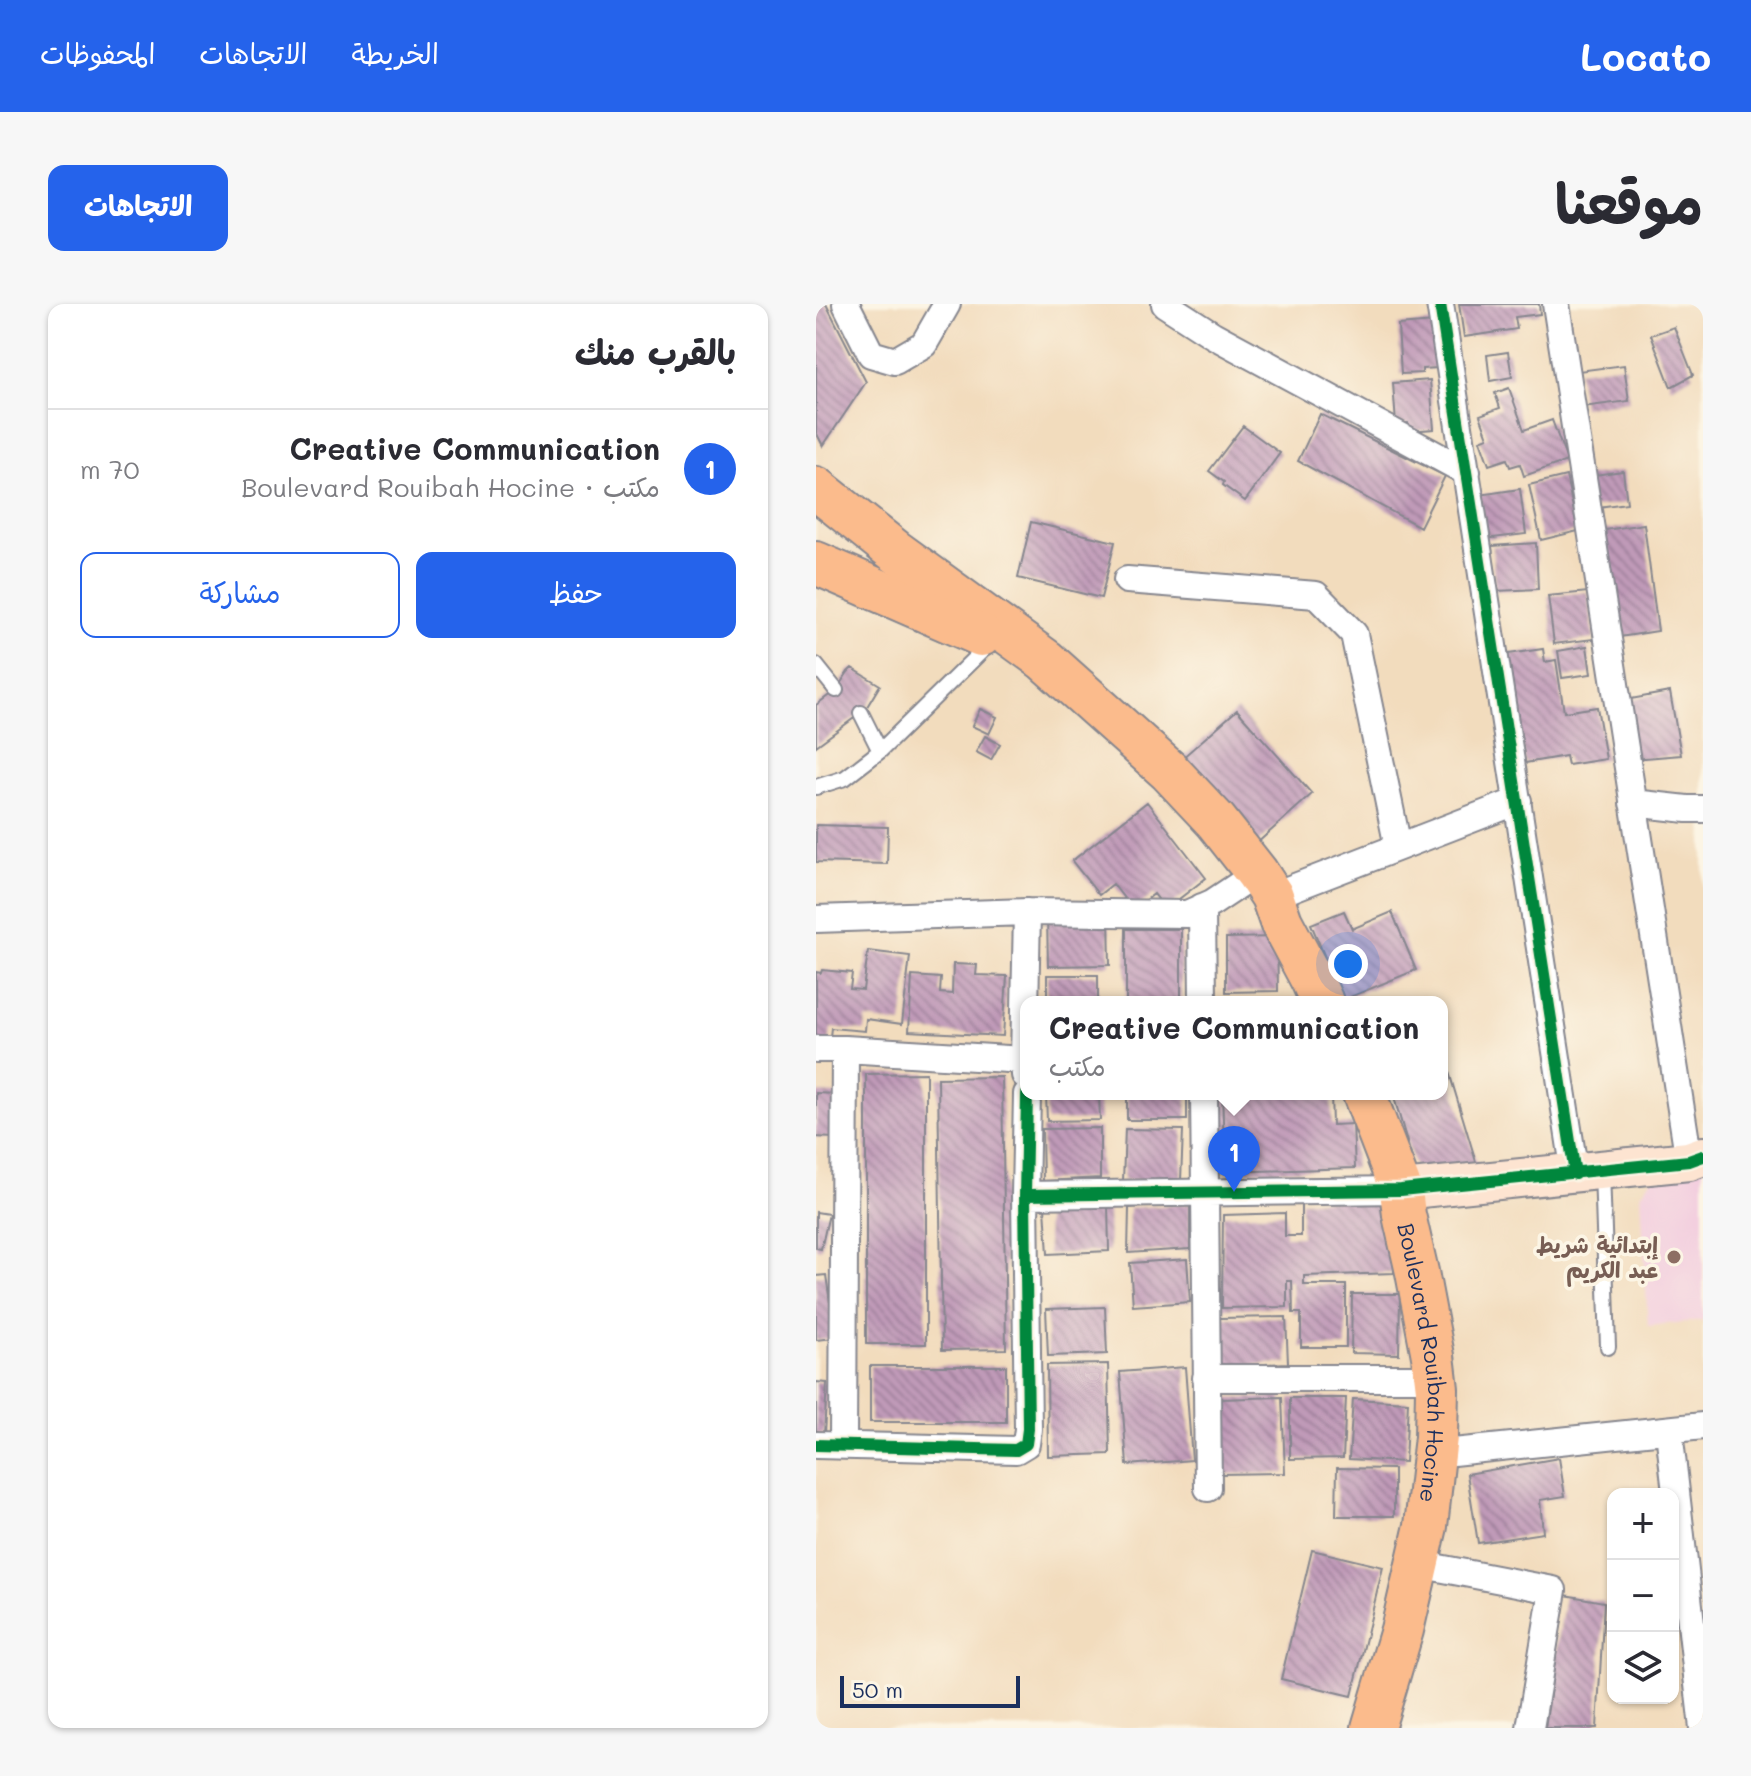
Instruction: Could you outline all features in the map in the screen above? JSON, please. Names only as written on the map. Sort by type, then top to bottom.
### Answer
[{"type":"main road","points":[[816,488],[895,551],[1045,660],[1169,771],[1216,821],[1264,885],[1319,996]]},
{"type":"main road","points":[[816,563],[1045,660]]},
{"type":"main road","name":"Boulevard Rouibah Hocine","points":[[1366,1100],[1401,1190],[1437,1389],[1426,1526],[1402,1630],[1373,1728]]},
{"type":"street","points":[[846,304],[871,354],[895,361],[924,344],[947,304]]},
{"type":"street","points":[[1165,304],[1213,335],[1467,472]]},
{"type":"street","points":[[1440,304],[1518,801],[1589,1172]]},
{"type":"street","points":[[1025,1195],[1401,1190],[1696,1159],[1633,803],[1556,304]]},
{"type":"street","points":[[1127,580],[1316,595],[1354,634],[1398,847]]},
{"type":"street","points":[[1633,803],[1695,809],[1703,786]]},
{"type":"street","points":[[816,919],[1027,912],[1187,914],[1264,885],[1398,847],[1518,801]]},
{"type":"street","points":[[1202,907],[1203,996]]},
{"type":"street","points":[[1026,996],[1027,912]]},
{"type":"street","points":[[816,1049],[845,1049],[1020,1070]]},
{"type":"street","points":[[843,1445],[845,1049]]},
{"type":"street","points":[[816,1445],[1016,1450],[1026,1444],[1027,1100]]},
{"type":"street","points":[[1204,1100],[1208,1488]]},
{"type":"street","points":[[1206,1378],[1435,1378]]},
{"type":"street","points":[[1434,1454],[1703,1426]]},
{"type":"street","points":[[1669,1431],[1703,1728]]},
{"type":"street","points":[[1418,1564],[1553,1590],[1530,1728]]},
{"type":"lane","points":[[816,787],[845,778],[880,751],[992,640]]},
{"type":"lane","points":[[816,665],[836,690]]},
{"type":"lane","points":[[861,713],[880,751]]},
{"type":"lane","points":[[1589,1172],[1608,1347]]},
{"type":"shaded area","name":"إبتدائية شريط عبد الكريم","points":[[1703,1165],[1703,1320],[1648,1326],[1641,1195],[1657,1170]]},
{"type":"building","points":[[816,304],[826,304],[866,382],[823,446],[816,432]]},
{"type":"building","points":[[1459,304],[1539,304],[1540,314],[1515,317],[1517,329],[1464,337]]},
{"type":"building","points":[[1435,322],[1438,368],[1401,374],[1398,325]]},
{"type":"building","points":[[1674,327],[1693,375],[1671,387],[1651,335]]},
{"type":"building","points":[[1508,352],[1512,377],[1490,381],[1487,355]]},
{"type":"building","points":[[1624,365],[1629,401],[1583,407],[1578,371]]},
{"type":"building","points":[[1430,380],[1434,429],[1409,431],[1408,423],[1396,424],[1393,383]]},
{"type":"building","points":[[1509,388],[1524,430],[1552,420],[1567,461],[1524,476],[1520,464],[1510,467],[1507,459],[1489,465],[1480,440],[1488,437],[1480,415],[1500,408],[1495,393]]},
{"type":"building","points":[[1320,414],[1445,476],[1420,527],[1298,461]]},
{"type":"building","points":[[1243,426],[1280,453],[1245,501],[1209,471]]},
{"type":"building","points":[[1623,471],[1627,503],[1591,508],[1587,476]]},
{"type":"building","points":[[1566,476],[1578,531],[1541,540],[1529,485]]},
{"type":"building","points":[[1520,489],[1526,534],[1485,539],[1479,495]]},
{"type":"building","points":[[1031,522],[1115,542],[1101,598],[1018,578]]},
{"type":"building","points":[[1644,524],[1658,631],[1613,638],[1599,531]]},
{"type":"building","points":[[1536,543],[1538,589],[1495,591],[1492,546]]},
{"type":"building","points":[[1588,592],[1594,639],[1554,644],[1548,596]]},
{"type":"building","points":[[1587,646],[1591,674],[1562,678],[1558,651]]},
{"type":"building","points":[[1543,649],[1545,662],[1556,660],[1564,712],[1597,707],[1606,759],[1568,765],[1566,756],[1525,763],[1508,654]]},
{"type":"building","points":[[852,668],[880,685],[865,710],[816,746],[816,705],[836,690]]},
{"type":"building","points":[[1670,692],[1681,755],[1633,759],[1625,700]]},
{"type":"building","points":[[980,709],[997,717],[989,734],[972,726]]},
{"type":"building","points":[[1237,710],[1312,794],[1256,844],[1181,759]]},
{"type":"building","points":[[985,736],[1000,744],[991,760],[976,752]]},
{"type":"building","points":[[1147,802],[1206,878],[1166,909],[1154,894],[1133,910],[1113,884],[1099,895],[1072,861]]},
{"type":"building","points":[[816,825],[888,827],[887,864],[816,862]]},
{"type":"building","points":[[1344,911],[1352,929],[1392,912],[1416,970],[1353,996],[1341,996],[1311,924]]},
{"type":"building","points":[[1109,915],[1110,965],[1048,966],[1047,916]]},
{"type":"building","points":[[1126,929],[1181,929],[1181,996],[1126,996]]},
{"type":"building","points":[[1277,937],[1278,991],[1226,992],[1226,938]]},
{"type":"building","points":[[868,951],[910,956],[902,1024],[866,1019],[865,1031],[831,1028],[829,1045],[816,1043],[816,972],[852,973],[850,989],[863,990]]},
{"type":"building","points":[[953,964],[977,965],[976,975],[1007,976],[1003,1036],[909,1031],[912,976],[941,978],[940,993],[952,994]]},
{"type":"building","points":[[1047,975],[1098,975],[1098,996],[1047,996]]},
{"type":"building","points":[[1448,1069],[1477,1165],[1419,1182],[1395,1100],[1448,1100]]},
{"type":"building","points":[[926,1073],[926,1344],[866,1344],[866,1074]]},
{"type":"building","points":[[1002,1077],[1006,1349],[942,1350],[938,1078]]},
{"type":"building","points":[[816,1093],[836,1094],[834,1138],[816,1137]]},
{"type":"building","points":[[1046,1100],[1099,1100],[1100,1120],[1047,1121]]},
{"type":"building","points":[[1127,1100],[1187,1100],[1187,1120],[1127,1120]]},
{"type":"building","points":[[1222,1100],[1331,1100],[1332,1125],[1353,1124],[1355,1168],[1225,1172]]},
{"type":"building","points":[[1100,1128],[1100,1178],[1043,1181],[1042,1129]]},
{"type":"building","points":[[1125,1129],[1183,1130],[1181,1180],[1123,1181]]},
{"type":"building","points":[[1392,1198],[1394,1273],[1304,1276],[1304,1285],[1346,1285],[1346,1347],[1301,1347],[1301,1313],[1293,1313],[1292,1281],[1287,1281],[1287,1307],[1222,1308],[1223,1215],[1285,1213],[1285,1236],[1301,1236],[1301,1201]]},
{"type":"building","points":[[1108,1204],[1109,1251],[1048,1254],[1045,1207]]},
{"type":"building","points":[[1190,1204],[1190,1249],[1128,1253],[1129,1208]]},
{"type":"building","points":[[816,1212],[829,1214],[821,1249],[816,1248]]},
{"type":"building","points":[[1187,1259],[1190,1302],[1133,1306],[1130,1263]]},
{"type":"building","points":[[826,1275],[835,1338],[816,1340],[816,1276]]},
{"type":"building","points":[[1352,1294],[1400,1294],[1399,1354],[1351,1353]]},
{"type":"building","points":[[1105,1307],[1107,1354],[1048,1356],[1046,1309]]},
{"type":"building","points":[[1286,1317],[1288,1363],[1219,1366],[1220,1318]]},
{"type":"building","points":[[1108,1364],[1110,1454],[1048,1456],[1047,1365]]},
{"type":"building","points":[[870,1366],[1006,1366],[1006,1422],[870,1422]]},
{"type":"building","points":[[1185,1367],[1192,1460],[1127,1465],[1120,1372]]},
{"type":"building","points":[[816,1382],[827,1383],[824,1434],[816,1433]]},
{"type":"building","points":[[1282,1397],[1285,1473],[1220,1474],[1221,1399]]},
{"type":"building","points":[[1290,1398],[1346,1398],[1343,1458],[1290,1459]]},
{"type":"building","points":[[1353,1399],[1408,1402],[1405,1462],[1349,1459]]},
{"type":"building","points":[[1559,1458],[1565,1496],[1540,1500],[1543,1533],[1478,1543],[1467,1474]]},
{"type":"building","points":[[1337,1468],[1394,1469],[1394,1516],[1336,1516]]},
{"type":"building","points":[[1312,1550],[1383,1567],[1352,1696],[1281,1679]]},
{"type":"building","points":[[1565,1595],[1604,1602],[1597,1728],[1545,1728]]},
{"type":"cycle path","points":[[1440,304],[1575,1174]]},
{"type":"cycle path","points":[[816,1445],[1016,1450],[1026,1444],[1027,1100]]},
{"type":"cycle path","points":[[1025,1195],[1401,1190],[1689,1161],[1703,1156]]},
{"type":"place","name":"Creative Communication","points":[[1234,1192]]},
{"type":"place","name":"إبتدائية شريط عبد الكريم","points":[[1674,1257]]}]
